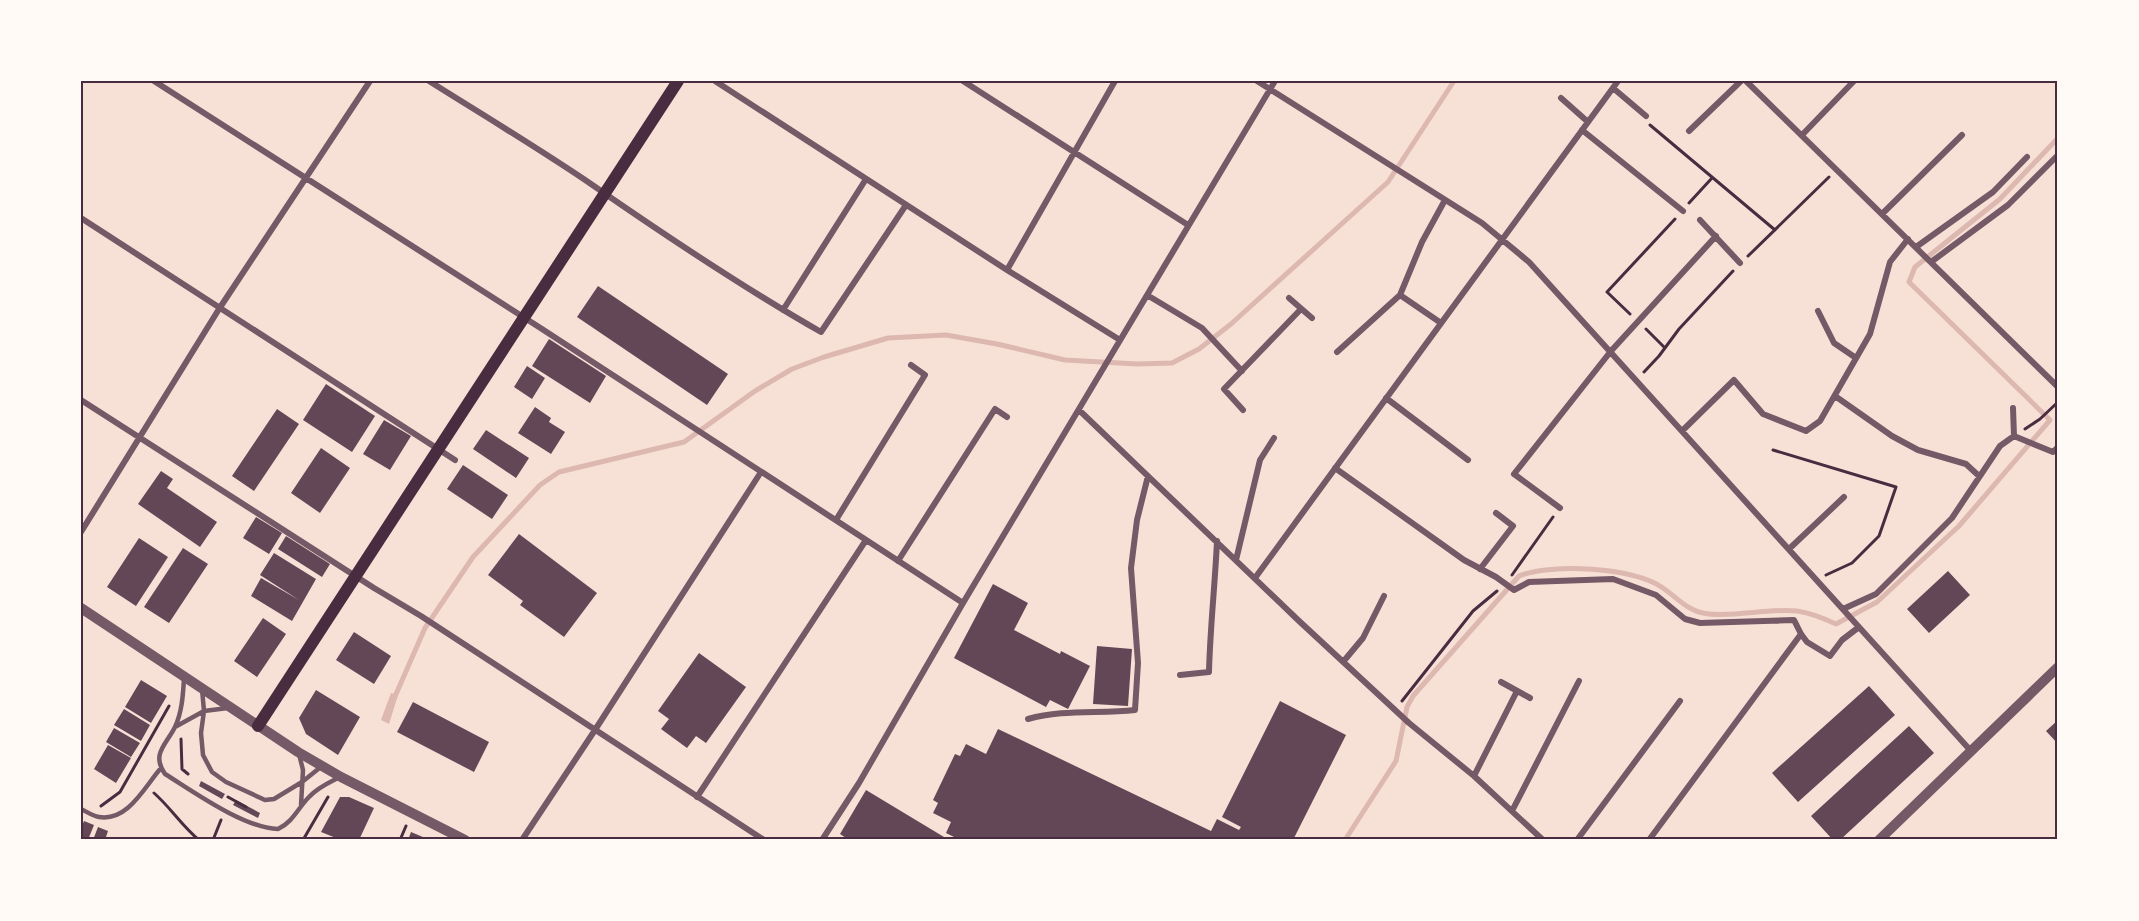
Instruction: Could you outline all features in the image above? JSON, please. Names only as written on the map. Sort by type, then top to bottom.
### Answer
[{"type":"main road","points":[[258,726],[678,81]]},
{"type":"street","points":[[154,81],[963,603]]},
{"type":"street","points":[[81,532],[219,309],[370,81]]},
{"type":"street","points":[[429,81],[820,333],[906,204]]},
{"type":"street","points":[[716,81],[1007,270],[1120,340]]},
{"type":"street","points":[[963,81],[1188,225]]},
{"type":"street","points":[[1007,270],[1115,81]]},
{"type":"street","points":[[1257,81],[1482,223],[1529,262],[1971,751]]},
{"type":"street","points":[[822,840],[859,783],[963,603],[1275,81]]},
{"type":"street","points":[[1255,578],[1618,81]]},
{"type":"street","points":[[1689,131],[1741,81]]},
{"type":"street","points":[[1746,81],[2058,387]]},
{"type":"street","points":[[1802,135],[1854,81]]},
{"type":"street","points":[[1613,88],[1646,116]]},
{"type":"street","points":[[1561,98],[1588,122]]},
{"type":"street","points":[[1582,130],[1683,211]]},
{"type":"street","points":[[1882,214],[1962,135]]},
{"type":"street","points":[[1931,262],[2008,205],[2058,156]]},
{"type":"street","points":[[1917,248],[1993,192],[2027,157]]},
{"type":"street","points":[[783,310],[866,179]]},
{"type":"street","points":[[1336,352],[1400,295],[1422,242],[1445,200]]},
{"type":"street","points":[[81,218],[455,460]]},
{"type":"street","points":[[1700,220],[1740,263]]},
{"type":"street","points":[[1560,508],[1514,474],[1611,351],[1716,236]]},
{"type":"street","points":[[1682,431],[1734,380],[1763,414],[1806,431],[1820,421],[1870,333],[1890,262],[1908,239]]},
{"type":"street","points":[[1147,295],[1202,328],[1242,371]]},
{"type":"street","points":[[1400,295],[1441,323]]},
{"type":"street","points":[[1289,298],[1312,318]]},
{"type":"street","points":[[1243,410],[1224,389],[1301,309]]},
{"type":"street","points":[[1818,311],[1834,343],[1856,358]]},
{"type":"street","points":[[836,520],[925,375],[911,365]]},
{"type":"street","points":[[1834,396],[1892,436],[1918,450],[1966,464],[1979,477]]},
{"type":"street","points":[[1386,398],[1468,460]]},
{"type":"street","points":[[81,400],[435,625],[764,840]]},
{"type":"street","points":[[2013,408],[2014,436]]},
{"type":"street","points":[[898,561],[995,409],[1007,417]]},
{"type":"street","points":[[1079,410],[1343,662],[1409,723],[1474,776],[1543,840]]},
{"type":"street","points":[[1843,609],[1876,594],[1952,518],[2000,446],[2014,436]]},
{"type":"street","points":[[2014,436],[2053,452],[2058,447]]},
{"type":"street","points":[[1236,560],[1260,460],[1274,438]]},
{"type":"street","points":[[1335,468],[1464,560],[1514,590],[1529,582],[1613,579],[1656,595],[1685,619],[1700,623],[1794,620],[1807,642],[1830,656],[1842,640],[1859,627]]},
{"type":"street","points":[[522,840],[596,730],[761,472]]},
{"type":"street","points":[[1028,718],[1044,714],[1135,710],[1138,663],[1131,568],[1137,520],[1148,476]]},
{"type":"street","points":[[1789,549],[1844,497]]},
{"type":"street","points":[[1480,569],[1513,526],[1496,513]]},
{"type":"street","points":[[697,797],[866,540]]},
{"type":"street","points":[[1180,675],[1209,672],[1217,541]]},
{"type":"street","points":[[1343,662],[1363,638],[1384,596]]},
{"type":"street","points":[[81,608],[298,752],[341,777],[465,840]]},
{"type":"street","points":[[1649,840],[1801,634]]},
{"type":"street","points":[[1879,840],[2058,667]]},
{"type":"street","points":[[1512,811],[1579,681]]},
{"type":"street","points":[[1501,682],[1530,698]]},
{"type":"street","points":[[1474,776],[1517,691]]},
{"type":"street","points":[[1576,840],[1680,700]]},
{"type":"lane","points":[[184,675],[181,709],[175,727],[159,756],[159,765],[165,774],[257,825],[278,829],[291,820],[311,794],[341,777]]},
{"type":"lane","points":[[201,688],[204,711],[201,745],[206,763],[212,772],[234,786],[265,800],[274,799],[302,782],[322,766]]},
{"type":"lane","points":[[175,727],[204,711],[230,708]]},
{"type":"lane","points":[[298,752],[303,770],[300,806]]},
{"type":"lane","points":[[81,809],[98,817],[111,817],[120,813],[131,805],[161,768]]},
{"type":"path","points":[[1646,116],[1651,126],[1775,230]]},
{"type":"path","points":[[1665,348],[1607,291],[1712,178]]},
{"type":"path","points":[[2040,419],[2058,402]]},
{"type":"path","points":[[1397,711],[1473,611],[1506,584],[1560,508]]},
{"type":"path","points":[[89,812],[108,802],[120,792],[173,699]]},
{"type":"path","points":[[129,776],[135,780]]},
{"type":"path","points":[[153,792],[168,805],[186,829],[199,840]]},
{"type":"path","points":[[303,840],[327,797],[334,794]]},
{"type":"path","points":[[309,817],[315,820]]},
{"type":"path","points":[[213,840],[221,820]]},
{"type":"path","points":[[400,840],[408,821]]},
{"type":"shaded area","points":[[391,693],[398,695],[389,724],[381,720]]},
{"type":"building","points":[[598,286],[728,374],[707,405],[577,317]]},
{"type":"building","points":[[549,339],[606,376],[590,403],[532,366]]},
{"type":"building","points":[[527,366],[545,378],[532,399],[514,387]]},
{"type":"building","points":[[326,384],[375,416],[352,452],[303,420]]},
{"type":"building","points":[[535,407],[551,418],[549,422],[565,432],[551,454],[518,433]]},
{"type":"building","points":[[277,409],[299,424],[254,491],[232,476]]},
{"type":"building","points":[[384,420],[411,436],[390,470],[363,454]]},
{"type":"building","points":[[486,430],[529,458],[516,478],[473,449]]},
{"type":"building","points":[[321,448],[350,468],[320,513],[291,493]]},
{"type":"building","points":[[463,465],[508,495],[492,519],[447,489]]},
{"type":"building","points":[[161,471],[173,479],[167,488],[217,522],[200,547],[138,504]]},
{"type":"building","points":[[256,517],[282,533],[269,554],[243,538]]},
{"type":"building","points":[[519,534],[597,593],[564,637],[520,605],[523,601],[488,575]]},
{"type":"building","points":[[286,536],[330,564],[322,577],[278,549]]},
{"type":"building","points":[[139,538],[168,557],[136,606],[107,587]]},
{"type":"building","points":[[183,548],[208,564],[169,623],[144,607]]},
{"type":"building","points":[[274,553],[316,579],[292,621],[251,596],[261,578],[299,600],[260,575]]},
{"type":"building","points":[[1948,571],[1970,595],[1929,633],[1907,609]]},
{"type":"building","points":[[993,584],[1028,603],[1014,630],[1060,654],[1061,651],[1090,666],[1068,709],[1050,700],[1046,707],[954,658]]},
{"type":"building","points":[[263,618],[286,634],[257,677],[234,661]]},
{"type":"building","points":[[354,632],[391,656],[374,684],[336,660]]},
{"type":"building","points":[[1097,646],[1132,649],[1128,706],[1093,704]]},
{"type":"building","points":[[699,653],[746,687],[706,743],[696,736],[687,748],[661,729],[669,719],[658,711]]},
{"type":"building","points":[[141,680],[167,696],[151,723],[125,707]]},
{"type":"building","points":[[1869,686],[1895,715],[1798,802],[1772,773]]},
{"type":"building","points":[[316,690],[360,717],[338,755],[306,734],[299,718]]},
{"type":"building","points":[[1280,701],[1346,735],[1293,840],[960,840],[946,833],[951,822],[933,813],[938,803],[933,800],[955,754],[960,756],[966,744],[986,754],[998,729],[1211,831],[1217,819],[1239,830],[1241,827],[1222,817]]},
{"type":"building","points":[[413,702],[489,742],[474,772],[397,732]]},
{"type":"building","points":[[124,709],[150,725],[141,741],[114,725]]},
{"type":"building","points":[[2058,720],[2058,744],[2046,731]]},
{"type":"building","points":[[1909,726],[1934,753],[1840,840],[1833,840],[1811,816]]},
{"type":"building","points":[[114,728],[140,743],[131,757],[106,742]]},
{"type":"building","points":[[108,745],[131,758],[116,783],[94,769]]},
{"type":"building","points":[[201,781],[225,794],[222,799],[199,786]]},
{"type":"building","points":[[866,790],[949,840],[849,840],[840,834]]},
{"type":"building","points":[[340,797],[349,797],[374,808],[359,840],[341,840],[321,832]]},
{"type":"building","points":[[236,800],[260,813],[258,818],[233,805]]},
{"type":"building","points":[[84,821],[94,825],[88,840],[81,840],[81,828]]},
{"type":"building","points":[[98,827],[108,831],[105,840],[93,840]]},
{"type":"building","points":[[411,832],[430,840],[408,840]]},
{"type":"waterway","points":[[393,701],[425,628],[473,557],[540,485],[559,472],[684,442],[755,391],[792,369],[888,338],[946,335],[1065,360],[1137,364],[1172,363],[1199,349],[1231,324],[1388,182],[1454,81]]},
{"type":"waterway","points":[[1345,840],[1396,761],[1407,707],[1413,696],[1519,576],[1551,569],[1592,569],[1633,575],[1663,588],[1689,608],[1702,613],[1720,615],[1797,611],[1836,624],[1877,602],[1959,526],[2050,420],[1909,282],[1915,267],[2000,199],[2058,138]]}]
